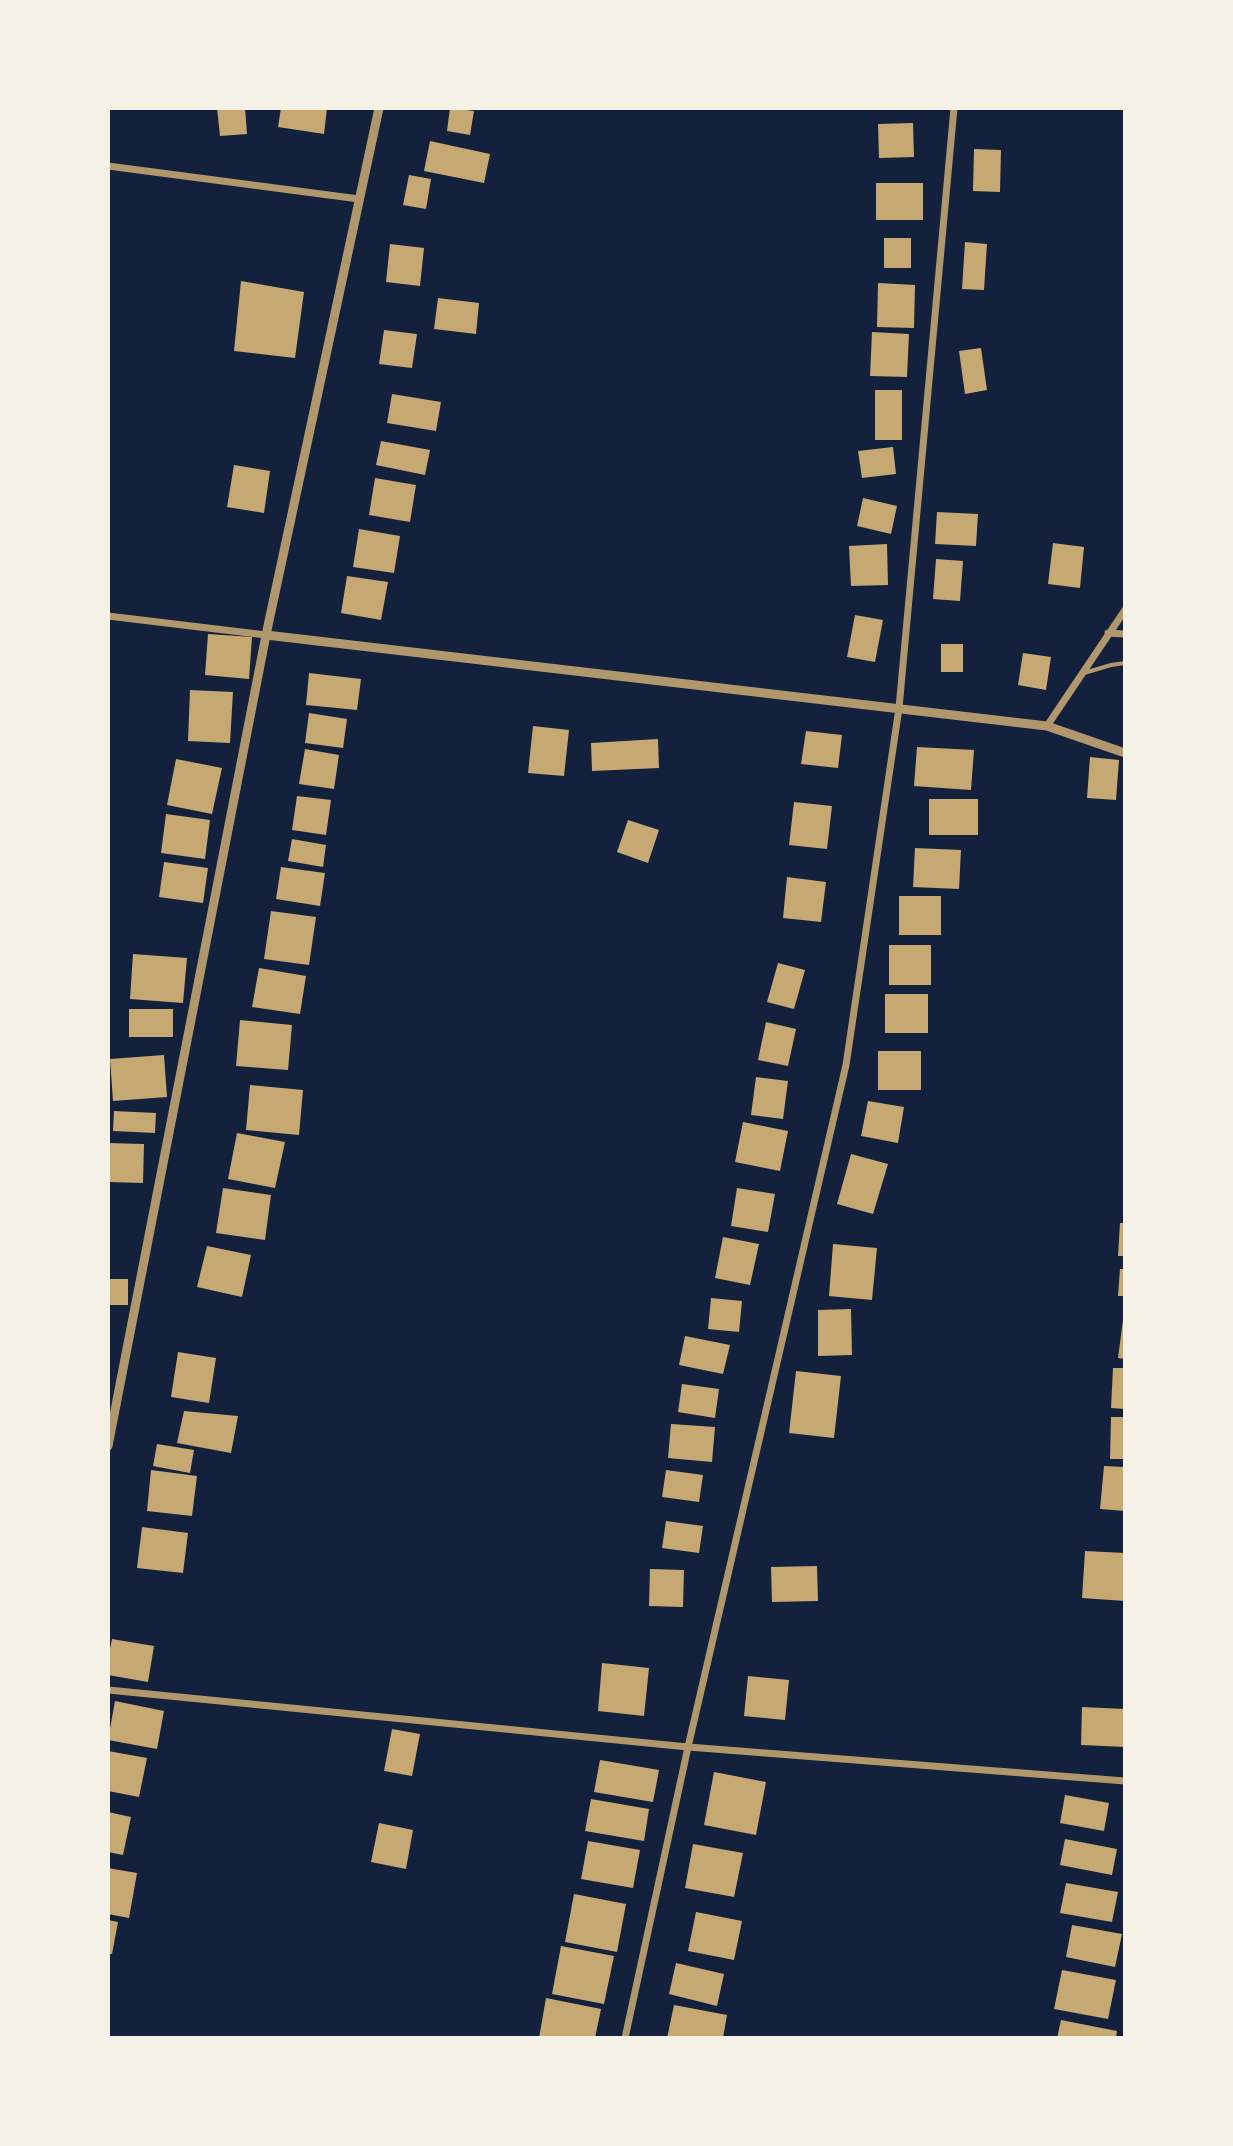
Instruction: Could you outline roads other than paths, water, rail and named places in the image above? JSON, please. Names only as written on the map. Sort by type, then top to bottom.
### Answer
[{"type":"street","points":[[108,1446],[266,635],[379,108]]},
{"type":"street","points":[[625,2038],[688,1747],[846,1065],[899,708],[954,108]]},
{"type":"street","points":[[108,166],[359,199]]},
{"type":"street","points":[[1047,726],[1125,610]]},
{"type":"street","points":[[108,616],[1047,726],[1124,752]]},
{"type":"street","points":[[1108,633],[1125,634]]},
{"type":"street","points":[[108,1690],[688,1747],[1125,1781]]},
{"type":"lane","points":[[1081,674],[1125,663]]}]
